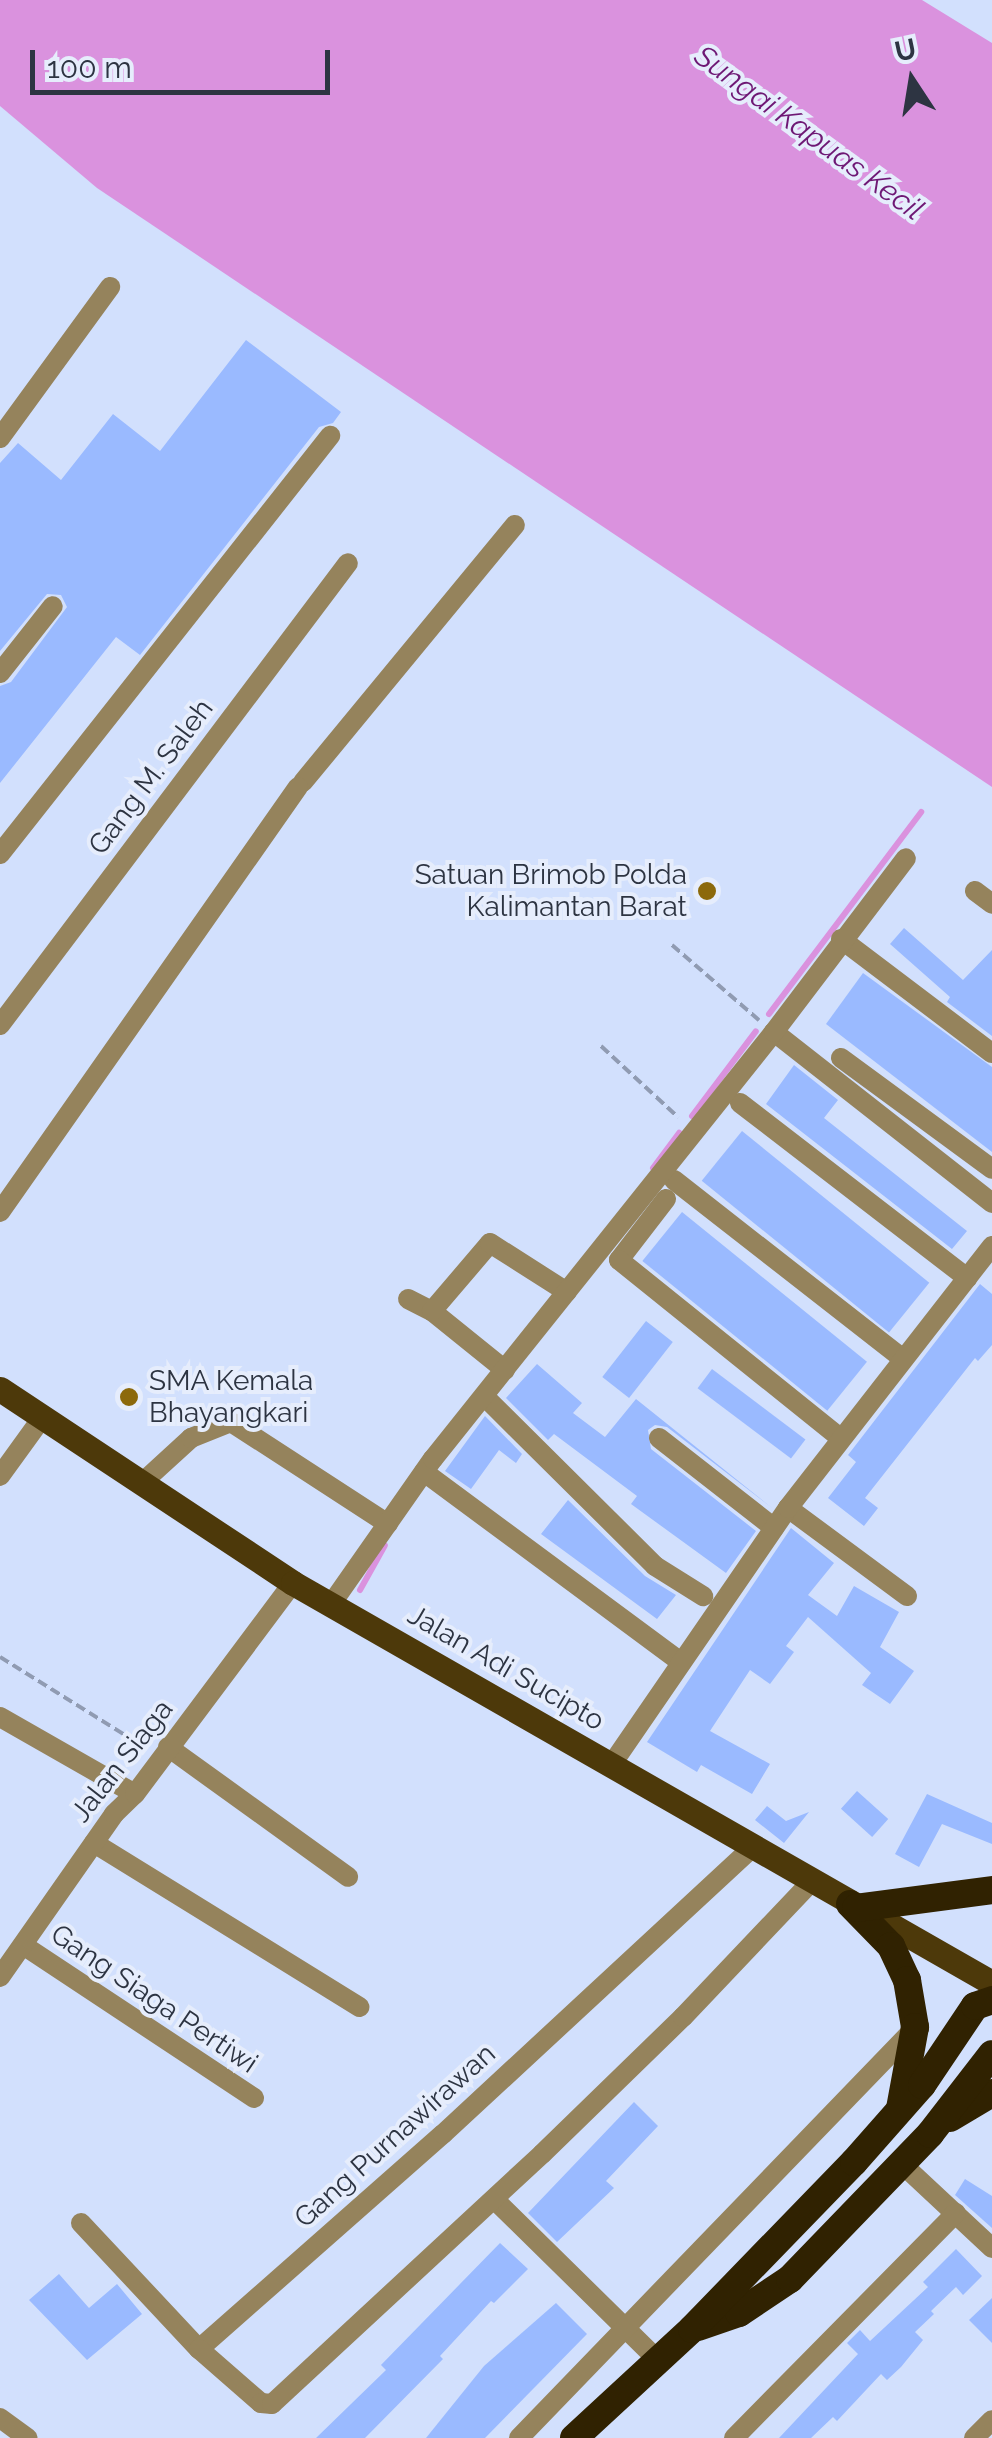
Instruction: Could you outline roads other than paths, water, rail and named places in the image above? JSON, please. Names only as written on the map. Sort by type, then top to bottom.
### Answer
[{"type":"highway","points":[[853,1906],[992,1890]]},
{"type":"highway","points":[[853,1906],[892,1946],[901,1964],[915,2028],[900,2110]]},
{"type":"highway","points":[[574,2438],[692,2329],[900,2110],[975,2006],[992,2000]]},
{"type":"highway","points":[[692,2329],[769,2296],[930,2134],[992,2054]]},
{"type":"highway","points":[[930,2134],[992,2093]]},
{"type":"main road","name":"Jalan Adi Sucipto","points":[[0,1389],[293,1584],[992,1983]]},
{"type":"street","points":[[0,438],[110,287]]},
{"type":"street","points":[[0,854],[330,436]]},
{"type":"street","points":[[0,1212],[300,785],[515,526]]},
{"type":"street","name":"Gang M. Saleh","points":[[0,1024],[348,563]]},
{"type":"street","points":[[0,673],[53,606]]},
{"type":"street","points":[[332,1603],[424,1472],[774,1032],[906,858]]},
{"type":"street","points":[[841,940],[992,1053]]},
{"type":"street","points":[[774,1032],[992,1204]]},
{"type":"street","points":[[841,1058],[992,1169]]},
{"type":"street","points":[[740,1103],[968,1278]]},
{"type":"street","points":[[840,1438],[619,1260],[670,1189],[902,1358]]},
{"type":"street","points":[[432,1311],[490,1243],[567,1292]]},
{"type":"street","points":[[612,1764],[788,1508],[992,1246]]},
{"type":"street","points":[[408,1300],[432,1311],[505,1370]]},
{"type":"street","points":[[484,1396],[655,1566],[703,1596]]},
{"type":"street","points":[[0,1476],[42,1418]]},
{"type":"street","points":[[144,1482],[177,1447],[207,1428],[232,1422],[388,1524]]},
{"type":"street","points":[[659,1438],[774,1528]]},
{"type":"street","points":[[424,1472],[681,1662]]},
{"type":"street","points":[[788,1508],[907,1596]]},
{"type":"street","name":"Jalan Siaga","points":[[0,1977],[94,1843],[293,1584]]},
{"type":"street","points":[[0,1717],[135,1794]]},
{"type":"street","points":[[164,1752],[348,1877]]},
{"type":"street","points":[[94,1843],[360,2007]]},
{"type":"street","name":"Gang Purnawirawan","points":[[199,2349],[443,2134],[754,1846]]},
{"type":"street","points":[[82,2223],[199,2349],[261,2403],[272,2404],[494,2200],[684,2016],[812,1881]]},
{"type":"street","name":"Gang Siaga Pertiwi","points":[[23,1945],[254,2098]]},
{"type":"street","points":[[519,2438],[915,2028]]},
{"type":"street","points":[[902,2164],[992,2248]]},
{"type":"street","points":[[494,2200],[658,2360]]},
{"type":"street","points":[[734,2438],[956,2213]]},
{"type":"street","points":[[0,2418],[28,2438]]},
{"type":"street","points":[[974,2438],[992,2420]]},
{"type":"water","name":"Sungai Kapuas Kecil","points":[[0,0],[922,0],[992,43],[992,787],[97,188],[0,106]]},
{"type":"waterway","points":[[769,1014],[921,812]]},
{"type":"waterway","points":[[692,1116],[756,1031]]},
{"type":"waterway","points":[[653,1168],[679,1133]]},
{"type":"waterway","points":[[360,1590],[385,1545]]},
{"type":"place","name":"Satuan Brimob Polda Kalimantan Barat","points":[[707,891]]},
{"type":"place","name":"SMA Kemala Bhayangkari","points":[[129,1397]]}]
